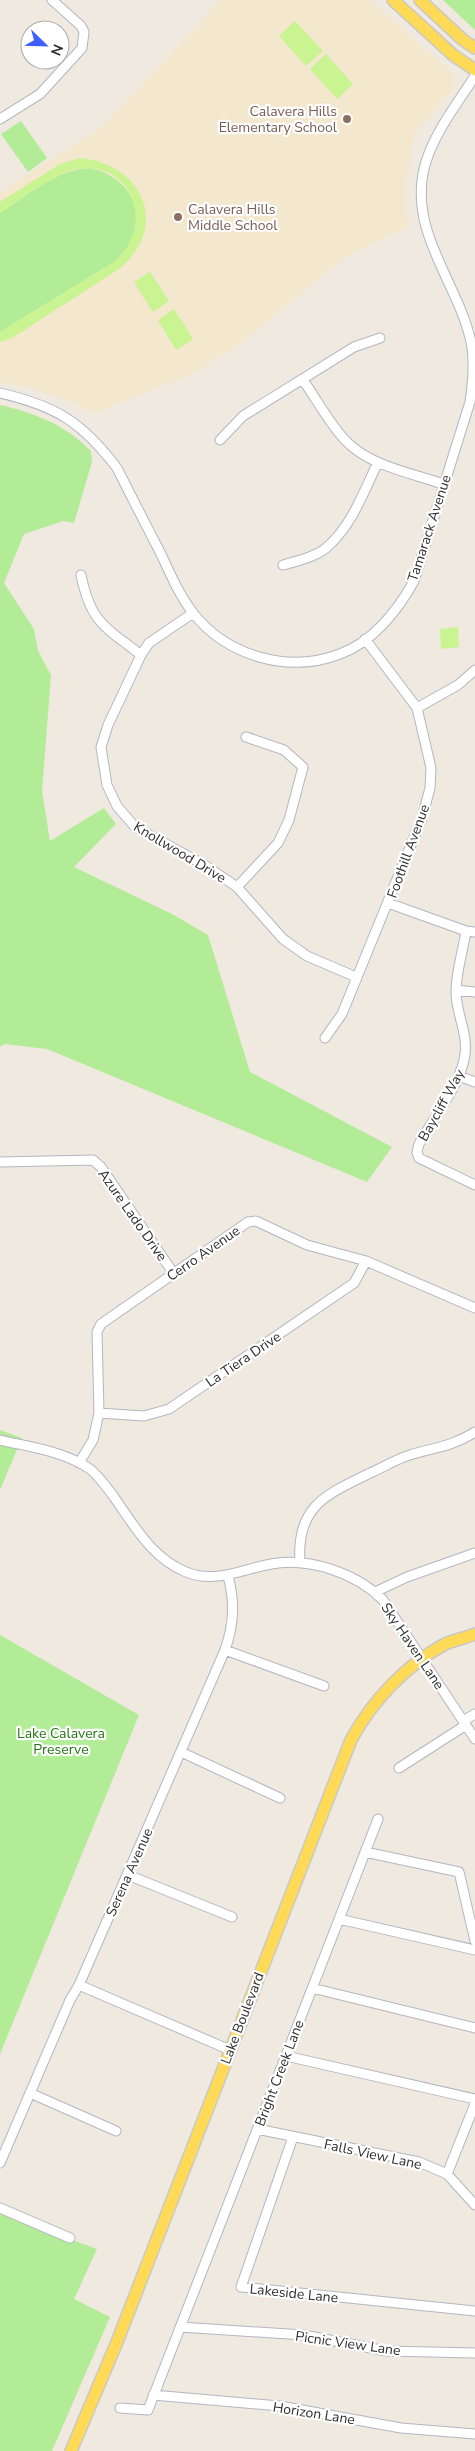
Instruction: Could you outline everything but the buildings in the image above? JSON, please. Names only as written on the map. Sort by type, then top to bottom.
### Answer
[{"type":"main road","points":[[393,0],[453,55],[475,70]]},
{"type":"main road","points":[[420,0],[475,48]]},
{"type":"main road","name":"Lake Boulevard","points":[[71,2451],[117,2342],[351,1740],[377,1701],[422,1658],[447,1644],[475,1634]]},
{"type":"street","points":[[0,119],[40,94],[82,48],[84,32],[81,26],[52,0]]},
{"type":"street","name":"Tamarack Avenue","points":[[0,393],[35,402],[54,411],[80,427],[105,452],[117,468],[180,592],[194,613],[212,633],[242,652],[268,659],[314,662],[342,654],[366,639],[400,606],[414,581],[470,402],[474,359],[471,341],[424,224],[422,192],[425,167],[432,143],[475,76]]},
{"type":"street","points":[[220,440],[243,416],[304,380],[354,347],[380,338]]},
{"type":"street","points":[[304,380],[346,441],[378,462],[443,484]]},
{"type":"street","points":[[283,565],[304,559],[326,548],[348,524],[378,462]]},
{"type":"street","points":[[81,575],[89,606],[98,622],[141,654]]},
{"type":"street","name":"Knollwood Drive","points":[[194,613],[150,643],[141,654],[108,725],[101,747],[107,785],[117,806],[136,827],[206,866],[237,887],[283,939],[307,956],[356,977]]},
{"type":"street","name":"Foothill Avenue","points":[[325,1038],[342,1014],[422,818],[430,788],[431,768],[417,708],[366,639]]},
{"type":"street","points":[[417,708],[458,685],[475,670]]},
{"type":"street","points":[[237,887],[278,843],[289,820],[303,766],[284,750],[246,736]]},
{"type":"street","points":[[388,903],[471,932]]},
{"type":"street","name":"Baycliff Way","points":[[471,932],[456,990],[457,1011],[466,1045],[464,1060],[459,1076],[419,1144],[417,1152],[419,1158],[475,1184]]},
{"type":"street","points":[[456,990],[475,992]]},
{"type":"street","points":[[459,1076],[475,1082]]},
{"type":"street","name":"Azure Lado Drive","points":[[0,1162],[93,1160],[101,1167],[174,1274]]},
{"type":"street","name":"Cerro Avenue","points":[[79,1463],[93,1440],[99,1413],[97,1332],[101,1324],[248,1222],[256,1221],[307,1245],[366,1261],[475,1308]]},
{"type":"street","name":"La Tiera Drive","points":[[99,1413],[144,1416],[169,1409],[354,1284],[366,1261]]},
{"type":"street","points":[[300,1563],[299,1546],[307,1518],[328,1494],[408,1455],[456,1444],[475,1432]]},
{"type":"street","name":"Sky Haven Lane","points":[[0,1440],[55,1453],[91,1469],[107,1487],[147,1545],[163,1560],[188,1573],[203,1576],[228,1576],[272,1564],[300,1563],[340,1573],[365,1584],[383,1600],[475,1740]]},
{"type":"street","points":[[375,1592],[407,1577],[475,1552]]},
{"type":"street","name":"Serena Avenue","points":[[0,2163],[70,2000],[79,1985],[128,1875],[225,1650],[233,1616],[233,1594],[228,1576]]},
{"type":"street","points":[[225,1650],[324,1686]]},
{"type":"street","points":[[399,1768],[475,1714]]},
{"type":"street","points":[[181,1752],[280,1798]]},
{"type":"street","name":"Bright Creek Lane","points":[[120,2408],[148,2410],[378,1819]]},
{"type":"street","points":[[365,1852],[459,1872],[475,1941]]},
{"type":"street","points":[[128,1875],[232,1917]]},
{"type":"street","points":[[339,1919],[475,1950]]},
{"type":"street","points":[[79,1985],[230,2050]]},
{"type":"street","points":[[312,1988],[475,2028]]},
{"type":"street","points":[[286,2056],[475,2099]]},
{"type":"street","points":[[30,2093],[116,2130]]},
{"type":"street","points":[[447,2174],[475,2104]]},
{"type":"street","name":"Falls View Lane","points":[[257,2129],[418,2162],[447,2174],[475,2205]]},
{"type":"street","name":"Lakeside Lane","points":[[293,2137],[241,2287],[475,2311]]},
{"type":"street","points":[[0,2208],[70,2238]]},
{"type":"street","name":"Picnic View Lane","points":[[180,2327],[304,2335],[386,2352],[475,2353]]},
{"type":"street","name":"Horizon Lane","points":[[153,2395],[280,2406],[401,2428],[475,2434]]},
{"type":"shaded area","name":"Calavera Hills Middle School","points":[[221,0],[370,0],[455,75],[453,90],[415,132],[406,183],[406,214],[410,226],[346,257],[236,347],[190,375],[93,414],[72,402],[30,388],[0,382],[0,192],[101,128]]},
{"type":"green space","points":[[443,0],[475,0],[475,30]]},
{"type":"green space","points":[[295,21],[323,51],[306,66],[279,36]]},
{"type":"green space","points":[[326,54],[353,84],[337,99],[310,69]]},
{"type":"green space","points":[[21,121],[47,158],[28,172],[1,134]]},
{"type":"green space","points":[[80,158],[102,163],[120,172],[134,185],[143,200],[146,217],[143,235],[135,252],[119,269],[12,338],[0,342],[0,332],[114,262],[127,247],[134,231],[136,214],[132,199],[124,185],[112,175],[96,169],[77,169],[59,175],[0,213],[0,202],[60,164]]},
{"type":"green space","points":[[90,168],[107,174],[120,183],[130,194],[135,207],[136,221],[133,235],[126,249],[114,262],[0,332],[0,213],[54,178],[78,169]]},
{"type":"green space","points":[[150,272],[169,301],[153,312],[134,282]]},
{"type":"green space","points":[[174,309],[193,339],[176,350],[158,320]]},
{"type":"green space","points":[[0,405],[49,421],[71,434],[91,451],[92,462],[74,523],[63,521],[24,534],[4,583],[34,629],[38,651],[51,675],[42,791],[50,841],[104,808],[116,824],[74,867],[172,914],[208,935],[250,1072],[392,1147],[367,1182],[47,1049],[5,1044],[0,1047]]},
{"type":"green space","points":[[458,627],[459,647],[441,649],[440,629]]},
{"type":"green space","points":[[0,1430],[22,1438],[0,1490]]},
{"type":"green space","name":"Lake Calavera Preserve","points":[[0,1635],[139,1715],[0,2054]]},
{"type":"green space","points":[[0,2214],[97,2249],[74,2299],[110,2317],[52,2451],[0,2451]]},
{"type":"place","name":"Calavera Hills Elementary School","points":[[347,119]]},
{"type":"place","name":"Calavera Hills Middle School","points":[[178,217]]}]
